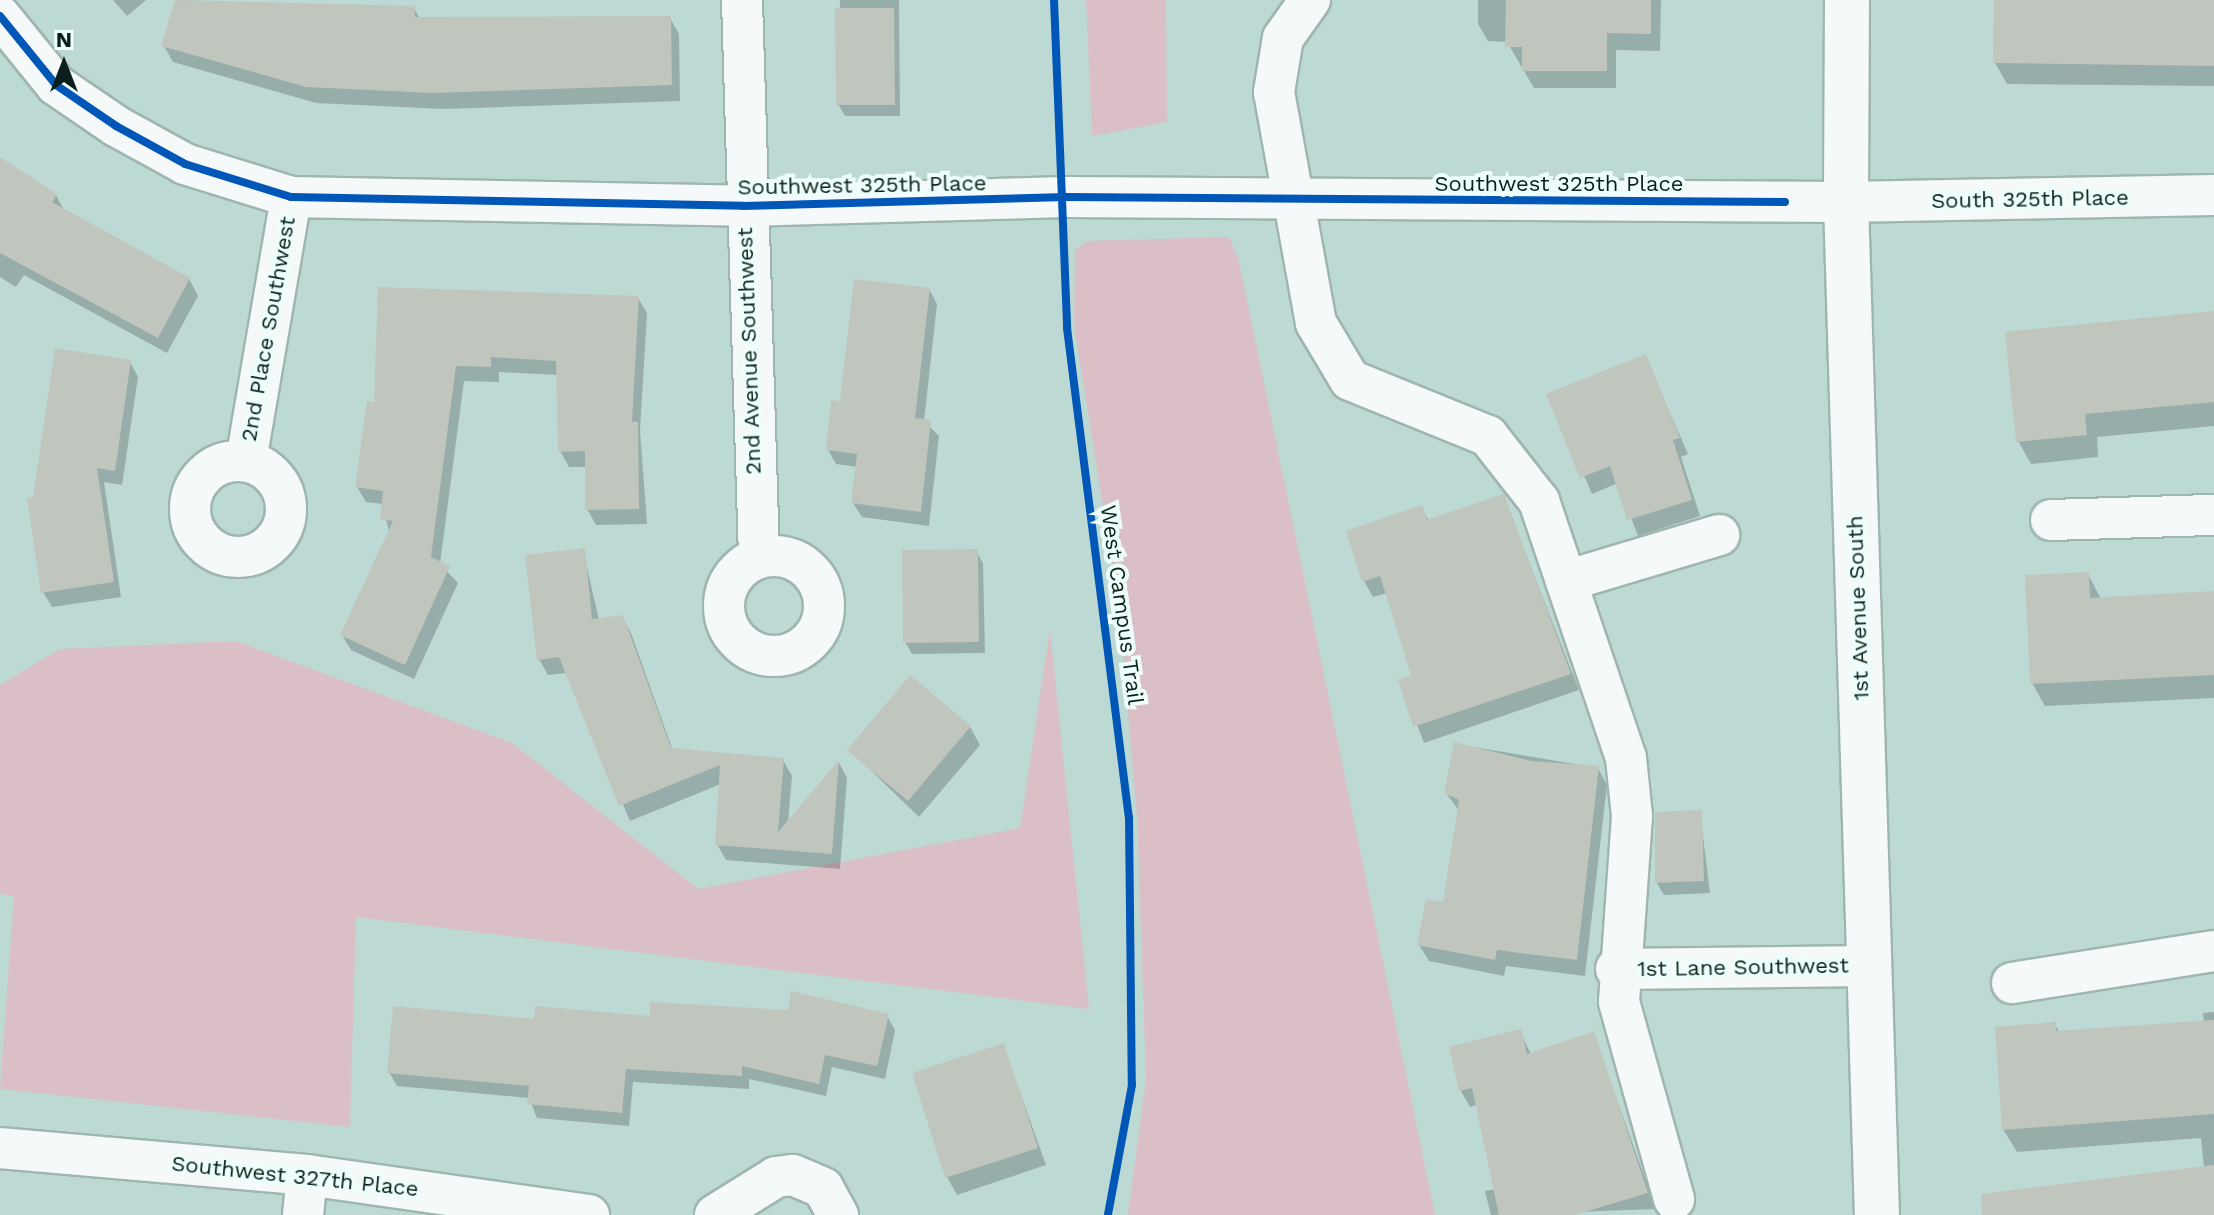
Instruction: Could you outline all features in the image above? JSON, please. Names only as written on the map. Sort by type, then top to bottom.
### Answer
[{"type":"main road","name":"1st Avenue South","points":[[1847,0],[1846,202],[1877,1215]]},
{"type":"street","name":"2nd Avenue Southwest","points":[[742,0],[743,206],[759,557]]},
{"type":"street","name":"1st Lane Southwest","points":[[1310,0],[1283,38],[1274,77],[1316,323],[1335,364],[1368,392],[1468,424],[1506,451],[1539,501],[1631,787],[1616,969],[1619,1002],[1674,1199]]},
{"type":"street","name":"Southwest 325th Place","points":[[0,16],[56,85],[116,126],[185,164],[291,197],[743,206],[1066,197],[1293,202],[1846,202]]},
{"type":"street","name":"South 325th Place","points":[[1846,202],[2214,195]]},
{"type":"street","name":"2nd Place Southwest","points":[[246,461],[291,197]]},
{"type":"street","points":[[2051,520],[2214,515]]},
{"type":"street","points":[[1566,581],[1719,535]]},
{"type":"street","points":[[2012,983],[2214,951]]},
{"type":"street","name":"1st Lane Southwest","points":[[1616,969],[1870,966]]},
{"type":"street","name":"Southwest 327th Place","points":[[0,1148],[307,1175],[589,1215]]},
{"type":"street","points":[[303,1215],[307,1175]]},
{"type":"street","points":[[715,1215],[769,1181],[793,1175],[823,1188],[838,1215]]},
{"type":"shaded area","points":[[1086,0],[1166,0],[1167,122],[1092,136]]},
{"type":"shaded area","points":[[1229,237],[1239,261],[1435,1215],[1128,1215],[1146,1078],[1137,816],[1118,601],[1074,325],[1075,250],[1087,241]]},
{"type":"shaded area","points":[[1050,629],[1089,1009],[356,917],[350,1127],[0,1089],[14,896],[0,894],[0,685],[60,649],[236,641],[512,743],[698,889],[1020,828]]},
{"type":"building","points":[[175,0],[415,6],[415,17],[671,16],[672,85],[432,93],[306,87],[161,46]]},
{"type":"building","points":[[1506,0],[1651,0],[1651,34],[1607,33],[1607,71],[1522,71],[1522,47],[1505,47]]},
{"type":"building","points":[[1994,0],[2214,0],[2214,66],[1993,63]]},
{"type":"building","points":[[835,8],[894,8],[895,105],[836,105]]},
{"type":"building","points":[[0,157],[57,194],[52,202],[190,278],[158,338],[0,253]]},
{"type":"building","points":[[854,279],[930,288],[915,418],[931,420],[921,512],[851,503],[857,454],[826,450],[831,400],[840,401]]},
{"type":"building","points":[[378,287],[639,296],[632,422],[638,422],[639,509],[585,510],[585,451],[558,452],[556,361],[491,357],[491,367],[456,366],[431,557],[450,566],[405,665],[340,635],[393,521],[380,519],[383,491],[355,487],[367,401],[374,402]]},
{"type":"building","points":[[2214,311],[2214,402],[2085,414],[2087,435],[2016,442],[2005,332]]},
{"type":"building","points":[[55,348],[131,360],[115,471],[97,468],[114,582],[41,593],[27,498],[33,497]]},
{"type":"building","points":[[1646,354],[1680,438],[1673,440],[1692,500],[1627,520],[1610,466],[1580,478],[1546,394]]},
{"type":"building","points":[[1504,494],[1571,674],[1413,727],[1398,680],[1411,675],[1380,576],[1362,582],[1346,531],[1422,505],[1427,520]]},
{"type":"building","points":[[585,548],[592,619],[623,615],[671,748],[784,758],[778,832],[839,760],[832,854],[715,845],[720,765],[619,806],[559,657],[537,660],[525,555]]},
{"type":"building","points":[[978,549],[979,642],[903,643],[902,550]]},
{"type":"building","points":[[2089,572],[2090,598],[2214,591],[2214,675],[2030,684],[2025,575]]},
{"type":"building","points":[[910,675],[971,726],[908,801],[847,750]]},
{"type":"building","points":[[1454,742],[1531,761],[1599,766],[1577,960],[1497,950],[1495,960],[1417,945],[1426,899],[1443,902],[1459,800],[1444,793]]},
{"type":"building","points":[[1702,810],[1704,881],[1655,883],[1655,812]]},
{"type":"building","points":[[791,991],[889,1014],[877,1066],[825,1055],[819,1084],[742,1066],[742,1076],[626,1069],[622,1113],[527,1104],[529,1086],[387,1073],[393,1006],[534,1019],[535,1006],[650,1016],[650,1002],[788,1010]]},
{"type":"building","points":[[2214,1020],[2214,1114],[2002,1130],[1995,1027],[2056,1022],[2056,1031]]},
{"type":"building","points":[[1521,1029],[1527,1054],[1594,1031],[1648,1193],[1574,1215],[1499,1215],[1472,1088],[1459,1091],[1449,1047]]},
{"type":"building","points":[[1004,1043],[1038,1148],[945,1178],[912,1073]]},
{"type":"building","points":[[2214,1165],[2214,1215],[1982,1215],[1981,1194]]},
{"type":"cycle path","name":"West Campus Trail","points":[[1054,0],[1067,328],[1129,817],[1132,1085],[1108,1215]]},
{"type":"cycle path","points":[[0,16],[56,85],[116,126],[185,164],[291,197],[743,206],[1066,197],[1785,202]]}]
